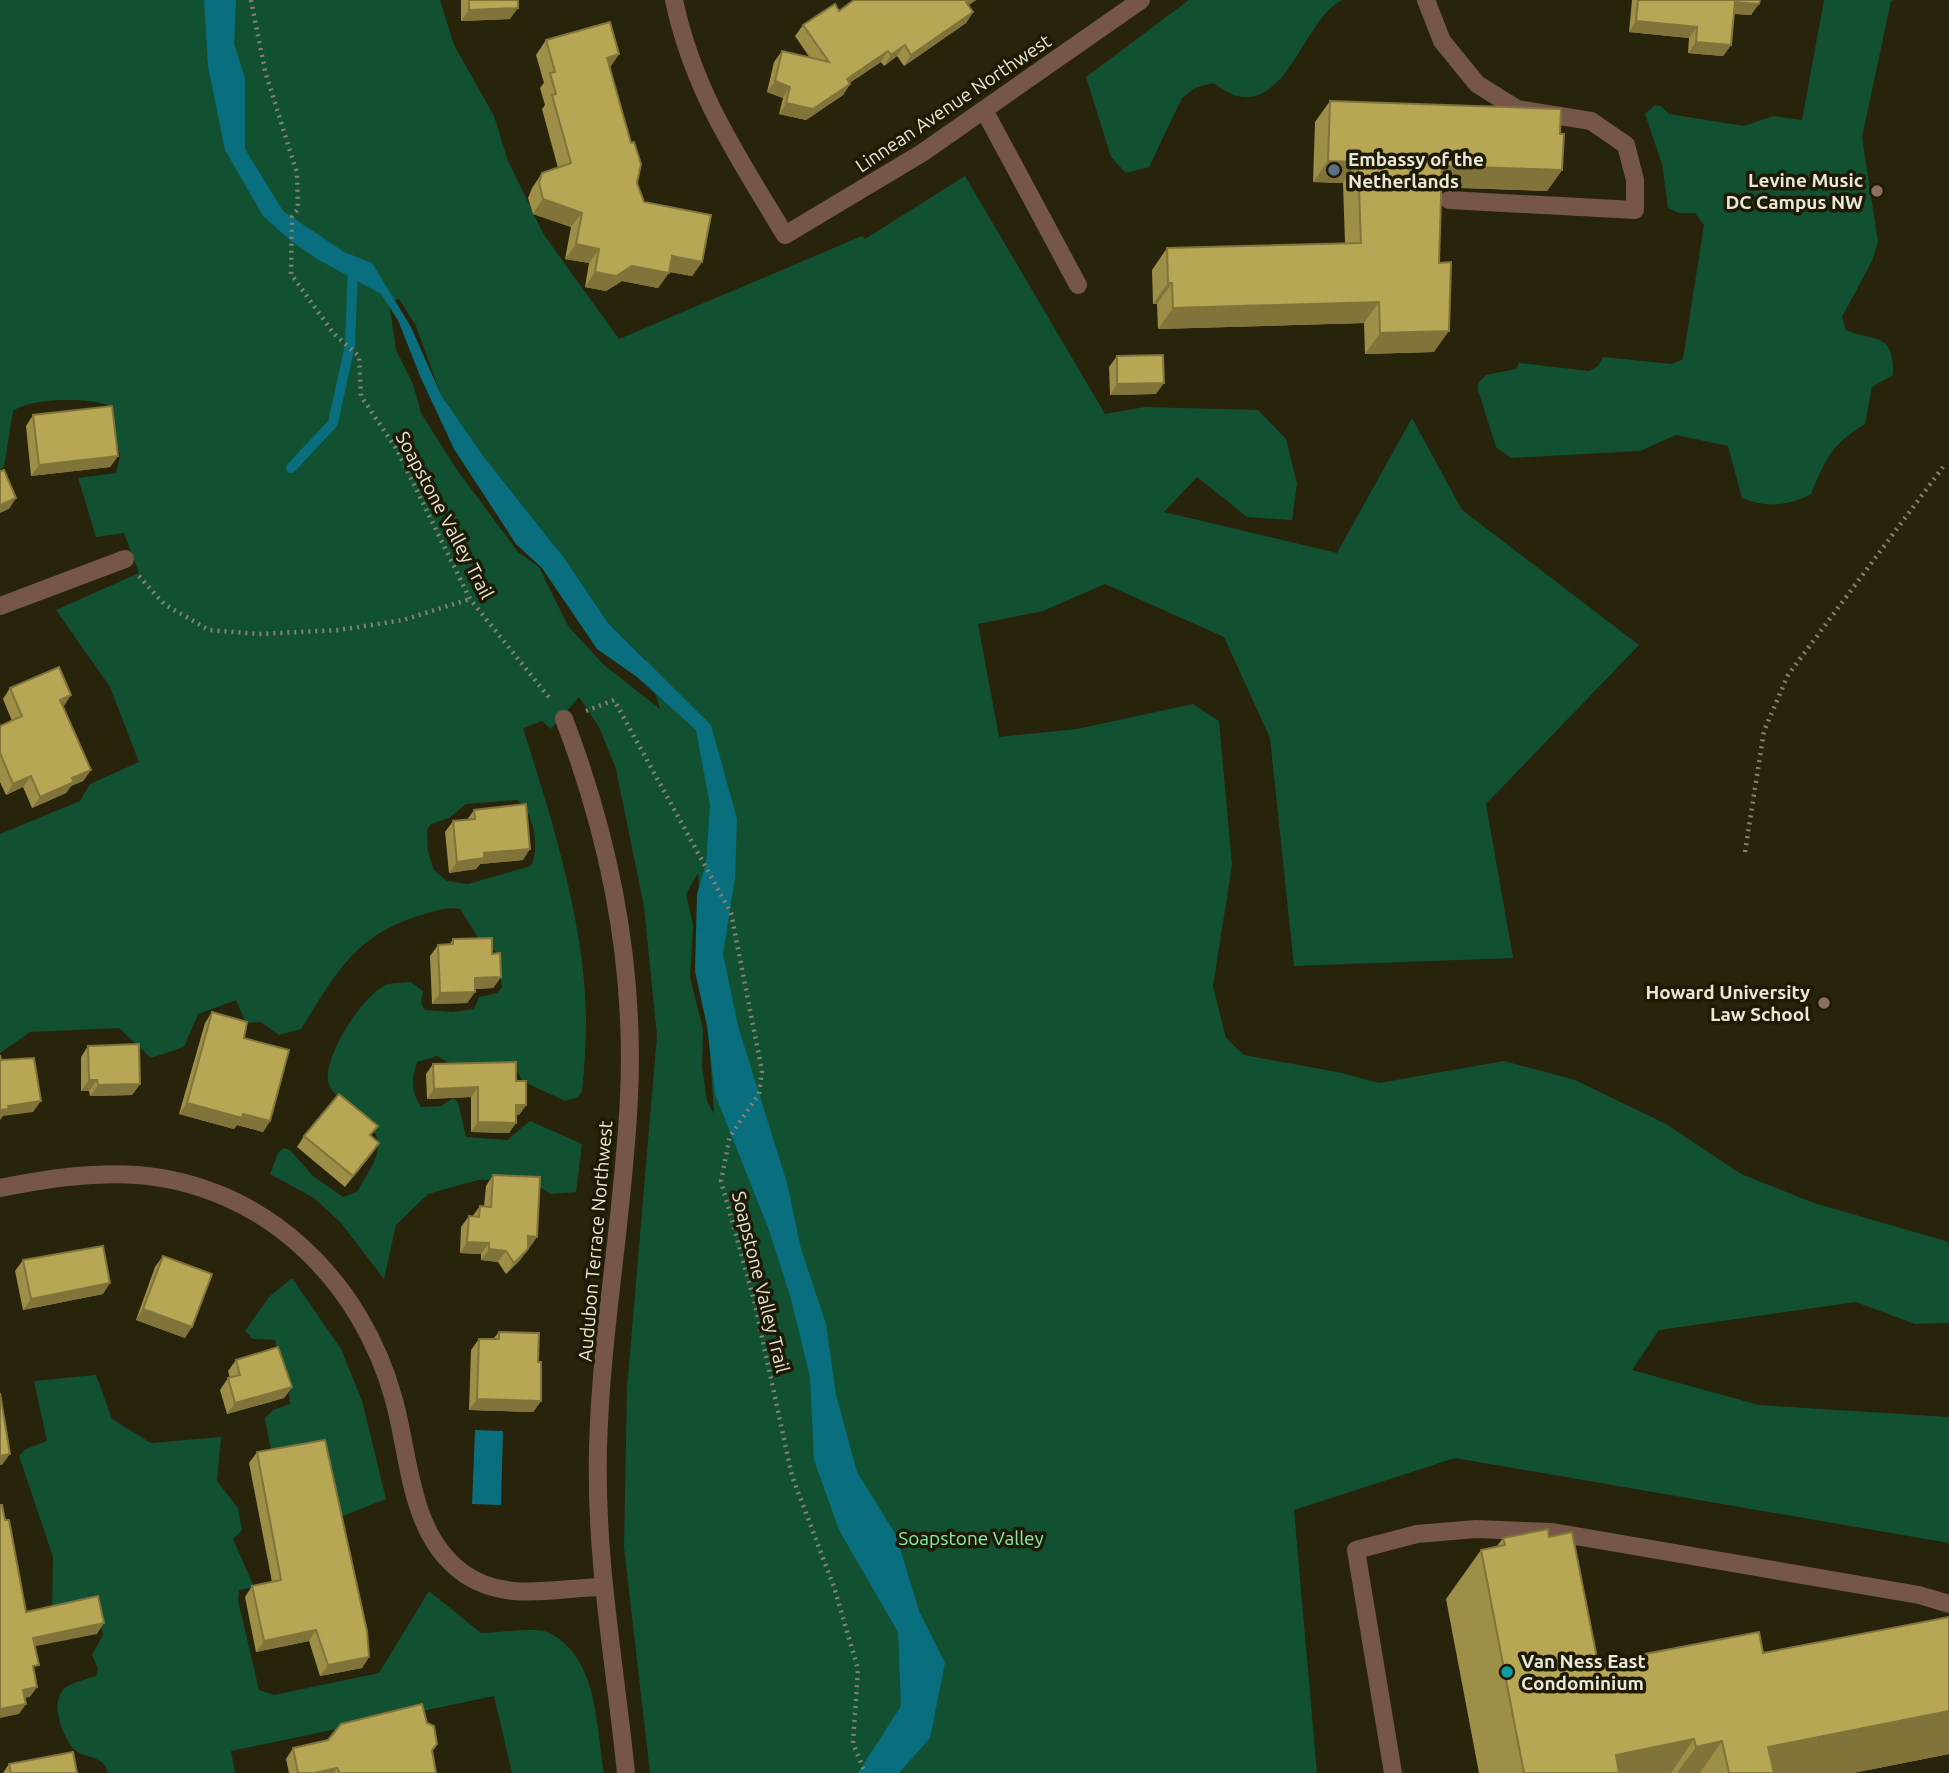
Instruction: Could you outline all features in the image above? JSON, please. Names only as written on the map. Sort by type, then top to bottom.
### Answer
[{"type":"street","name":"Linnean Avenue Northwest","points":[[674,0],[688,56],[711,112],[785,235],[922,153],[1141,0]]},
{"type":"street","points":[[1426,0],[1443,41],[1477,84],[1517,109],[1591,121],[1626,145],[1635,180],[1635,210],[1449,200]]},
{"type":"street","points":[[984,110],[1078,285]]},
{"type":"street","points":[[0,606],[125,559]]},
{"type":"street","name":"Audubon Terrace Northwest","points":[[564,719],[585,776],[606,853],[621,929],[628,997],[629,1095],[598,1445],[602,1587],[626,1773]]},
{"type":"street","points":[[0,1188],[79,1175],[149,1177],[217,1193],[277,1226],[320,1263],[366,1326],[387,1374],[409,1474],[426,1525],[452,1562],[484,1584],[518,1593],[602,1587]]},
{"type":"street","points":[[1393,1773],[1356,1550],[1417,1534],[1476,1529],[1552,1532],[1919,1595],[1949,1604]]},
{"type":"path","name":"Soapstone Valley Trail","points":[[251,0],[265,71],[297,173],[298,209],[292,217],[291,274],[334,334],[359,356],[361,396],[397,450],[470,599],[564,719]]},
{"type":"path","points":[[1745,852],[1764,731],[1788,675],[1943,467]]},
{"type":"path","points":[[125,559],[164,604],[209,630],[260,635],[339,630],[403,620],[470,599]]},
{"type":"path","name":"Soapstone Valley Trail","points":[[614,700],[731,913],[762,1071],[759,1094],[730,1136],[721,1181],[754,1300],[792,1476],[834,1587],[858,1669],[853,1743],[865,1773]]},
{"type":"green space","name":"Soapstone Valley","points":[[0,0],[440,0],[454,45],[494,116],[508,161],[544,235],[619,339],[862,236],[865,239],[965,176],[1105,414],[1145,407],[1258,410],[1286,439],[1297,484],[1292,520],[1247,517],[1197,477],[1164,512],[1337,553],[1412,418],[1462,510],[1639,645],[1486,804],[1513,958],[1294,966],[1270,738],[1224,637],[1105,584],[1043,611],[978,624],[999,737],[1077,729],[1193,704],[1219,721],[1232,865],[1213,986],[1226,1038],[1244,1055],[1342,1073],[1379,1083],[1504,1061],[1575,1080],[1666,1124],[1741,1174],[1814,1203],[1949,1242],[1949,1323],[1915,1324],[1856,1302],[1659,1330],[1632,1370],[1759,1405],[1949,1417],[1949,1543],[1455,1458],[1294,1510],[1317,1773],[650,1773],[624,1547],[627,1388],[657,1036],[644,907],[616,769],[599,727],[579,697],[551,729],[542,721],[523,728],[566,875],[581,951],[586,1026],[582,1091],[578,1097],[565,1101],[522,1081],[514,1064],[475,1062],[457,1068],[437,1056],[417,1062],[413,1080],[415,1096],[421,1107],[441,1106],[453,1098],[458,1102],[466,1137],[507,1140],[530,1121],[582,1144],[576,1192],[551,1194],[525,1178],[478,1180],[428,1194],[396,1225],[384,1279],[341,1223],[314,1198],[270,1174],[278,1153],[283,1148],[290,1150],[313,1176],[343,1197],[357,1192],[376,1158],[378,1141],[374,1130],[366,1121],[331,1089],[328,1081],[332,1056],[355,1014],[375,992],[387,985],[411,982],[423,991],[421,1003],[425,1010],[452,1012],[474,1009],[479,997],[497,993],[502,987],[496,952],[478,937],[460,909],[444,909],[418,916],[377,934],[348,960],[336,975],[301,1029],[279,1035],[261,1022],[246,1023],[236,1000],[198,1014],[184,1047],[151,1058],[119,1028],[30,1032],[0,1053],[0,834],[80,801],[90,784],[139,762],[110,687],[56,610],[139,573],[124,533],[96,537],[78,478],[116,473],[120,456],[109,405],[60,400],[33,403],[13,411],[4,467],[0,469]],"holes":[[[399,299],[416,326],[441,395],[484,457],[565,559],[608,623],[645,659],[660,709],[604,665],[568,626],[539,567],[518,552],[455,467],[421,413],[413,384],[396,350],[389,302]],[[517,800],[528,813],[534,830],[535,849],[531,866],[468,884],[447,881],[434,870],[428,852],[427,830],[431,824],[449,818],[466,804]],[[698,873],[714,1114],[707,1101],[702,1067],[703,1029],[690,978],[693,925],[686,894]]]},
{"type":"green space","points":[[1189,0],[1342,0],[1329,10],[1283,76],[1270,89],[1255,96],[1237,96],[1213,83],[1195,88],[1182,98],[1149,167],[1126,173],[1111,157],[1086,77]]},
{"type":"green space","points":[[1824,0],[1894,0],[1891,1],[1862,137],[1878,242],[1872,261],[1842,317],[1846,330],[1880,340],[1886,345],[1893,361],[1893,375],[1872,387],[1865,424],[1844,439],[1831,453],[1811,494],[1777,504],[1742,498],[1728,446],[1676,435],[1640,451],[1511,458],[1496,447],[1478,390],[1478,383],[1486,375],[1516,369],[1519,363],[1589,371],[1598,366],[1603,357],[1672,364],[1683,359],[1704,225],[1695,213],[1679,213],[1668,208],[1662,164],[1645,114],[1655,105],[1661,106],[1669,114],[1744,126],[1773,116],[1802,120]]},
{"type":"green space","points":[[292,1278],[341,1349],[362,1401],[386,1499],[343,1516],[274,1453],[270,1446],[265,1418],[273,1410],[290,1404],[288,1385],[275,1340],[253,1339],[245,1331],[269,1297]]},
{"type":"green space","points":[[96,1375],[112,1419],[151,1443],[221,1437],[217,1481],[238,1508],[242,1530],[233,1539],[254,1587],[239,1590],[238,1600],[259,1690],[274,1695],[379,1673],[429,1591],[481,1633],[541,1631],[564,1643],[576,1657],[592,1694],[604,1773],[512,1773],[494,1696],[231,1751],[235,1773],[108,1773],[103,1763],[74,1749],[65,1736],[59,1719],[60,1694],[76,1682],[96,1676],[98,1668],[92,1655],[103,1635],[96,1599],[52,1608],[53,1557],[19,1456],[24,1450],[47,1441],[34,1381]]},
{"type":"water","points":[[204,0],[236,0],[234,44],[245,78],[245,149],[283,211],[344,252],[372,263],[411,327],[441,395],[484,457],[565,559],[608,623],[711,725],[737,819],[735,878],[723,954],[738,1026],[787,1183],[801,1249],[826,1324],[836,1395],[857,1472],[896,1535],[919,1611],[945,1663],[930,1738],[899,1773],[858,1773],[901,1706],[898,1632],[839,1530],[814,1460],[810,1377],[791,1299],[769,1230],[715,1094],[707,1026],[695,971],[697,894],[706,864],[710,805],[696,730],[637,677],[597,649],[542,568],[516,544],[454,449],[420,376],[398,320],[381,294],[319,260],[291,241],[263,216],[225,150],[208,66]]},
{"type":"water","points":[[475,1430],[503,1431],[501,1505],[472,1504]]},
{"type":"building","points":[[469,0],[518,0],[518,8],[469,10]]},
{"type":"building","points":[[854,0],[968,0],[966,2],[973,12],[911,55],[905,45],[891,55],[888,51],[847,79],[850,84],[813,109],[786,103],[790,87],[775,81],[782,51],[829,62],[803,25],[835,4],[839,11]]},
{"type":"building","points":[[1638,0],[1760,0],[1759,4],[1735,2],[1731,45],[1696,42],[1697,27],[1636,21]]},
{"type":"building","points":[[610,22],[619,54],[607,58],[631,143],[634,142],[641,164],[637,183],[644,202],[711,215],[702,262],[672,256],[669,273],[632,266],[616,276],[595,272],[599,249],[576,244],[582,213],[543,199],[539,183],[542,173],[571,163],[552,95],[556,94],[550,73],[555,72],[546,40]]},
{"type":"building","points":[[1330,101],[1561,109],[1560,134],[1564,134],[1562,170],[1442,166],[1439,263],[1451,262],[1449,331],[1380,333],[1379,302],[1173,308],[1172,283],[1168,283],[1167,248],[1361,243],[1358,162],[1328,161]]},
{"type":"building","points":[[1163,355],[1164,383],[1117,384],[1117,356]]},
{"type":"building","points":[[112,406],[118,456],[39,465],[33,415]]},
{"type":"building","points":[[4,470],[16,498],[0,505],[0,471]]},
{"type":"building","points":[[59,667],[71,695],[60,700],[91,770],[72,778],[74,782],[40,797],[31,776],[13,784],[0,753],[0,726],[22,716],[10,688]]},
{"type":"building","points":[[526,804],[530,849],[484,853],[484,858],[457,862],[453,821],[475,819],[474,810]]},
{"type":"building","points":[[492,938],[492,954],[500,953],[501,977],[475,978],[475,992],[440,993],[438,945],[453,944],[453,939]]},
{"type":"building","points":[[212,1012],[247,1022],[244,1038],[289,1050],[270,1121],[243,1114],[242,1118],[187,1103]]},
{"type":"building","points":[[139,1044],[140,1084],[98,1085],[97,1080],[89,1080],[88,1046]]},
{"type":"building","points":[[0,1055],[1,1060],[34,1058],[41,1101],[8,1106],[9,1109],[0,1110]]},
{"type":"building","points":[[516,1062],[516,1081],[526,1081],[526,1105],[516,1105],[516,1123],[478,1122],[478,1087],[434,1089],[433,1064]]},
{"type":"building","points":[[339,1094],[378,1126],[370,1135],[379,1143],[353,1176],[304,1136]]},
{"type":"building","points":[[493,1175],[540,1177],[537,1237],[528,1236],[528,1249],[514,1263],[506,1251],[489,1249],[489,1243],[467,1242],[469,1216],[479,1217],[480,1206],[491,1207]]},
{"type":"building","points":[[103,1246],[110,1283],[31,1299],[23,1260]]},
{"type":"building","points":[[163,1256],[212,1274],[192,1327],[143,1309]]},
{"type":"building","points":[[499,1332],[539,1333],[541,1401],[477,1399],[479,1339],[499,1339]]},
{"type":"building","points":[[278,1347],[292,1387],[235,1403],[228,1378],[240,1375],[236,1360]]},
{"type":"building","points":[[0,1393],[10,1454],[0,1456]]},
{"type":"building","points":[[325,1440],[367,1631],[369,1657],[328,1665],[316,1630],[264,1641],[252,1586],[281,1580],[257,1452]]},
{"type":"building","points":[[0,1505],[5,1520],[9,1520],[26,1612],[98,1596],[104,1623],[33,1638],[39,1665],[33,1666],[37,1687],[23,1690],[26,1704],[0,1709]]},
{"type":"building","points":[[1548,1529],[1549,1537],[1572,1532],[1598,1663],[1759,1632],[1763,1653],[1949,1617],[1949,1711],[1768,1747],[1774,1773],[1729,1773],[1722,1741],[1696,1747],[1694,1739],[1616,1755],[1619,1773],[1524,1773],[1481,1550],[1505,1545],[1503,1538]]},
{"type":"building","points":[[422,1704],[427,1723],[434,1726],[437,1744],[432,1750],[436,1773],[340,1773],[337,1768],[315,1773],[298,1773],[293,1748],[328,1740],[341,1724]]},
{"type":"building","points":[[73,1752],[77,1773],[11,1773],[9,1764]]},
{"type":"waterway","points":[[291,468],[333,423],[350,345],[353,267]]},
{"type":"place","name":"Embassy of the Netherlands","points":[[1334,170]]},
{"type":"place","name":"Levine Music DC Campus NW","points":[[1877,191]]},
{"type":"place","name":"Howard University Law School","points":[[1824,1003]]},
{"type":"place","name":"Van Ness East Condominium","points":[[1507,1672]]}]
